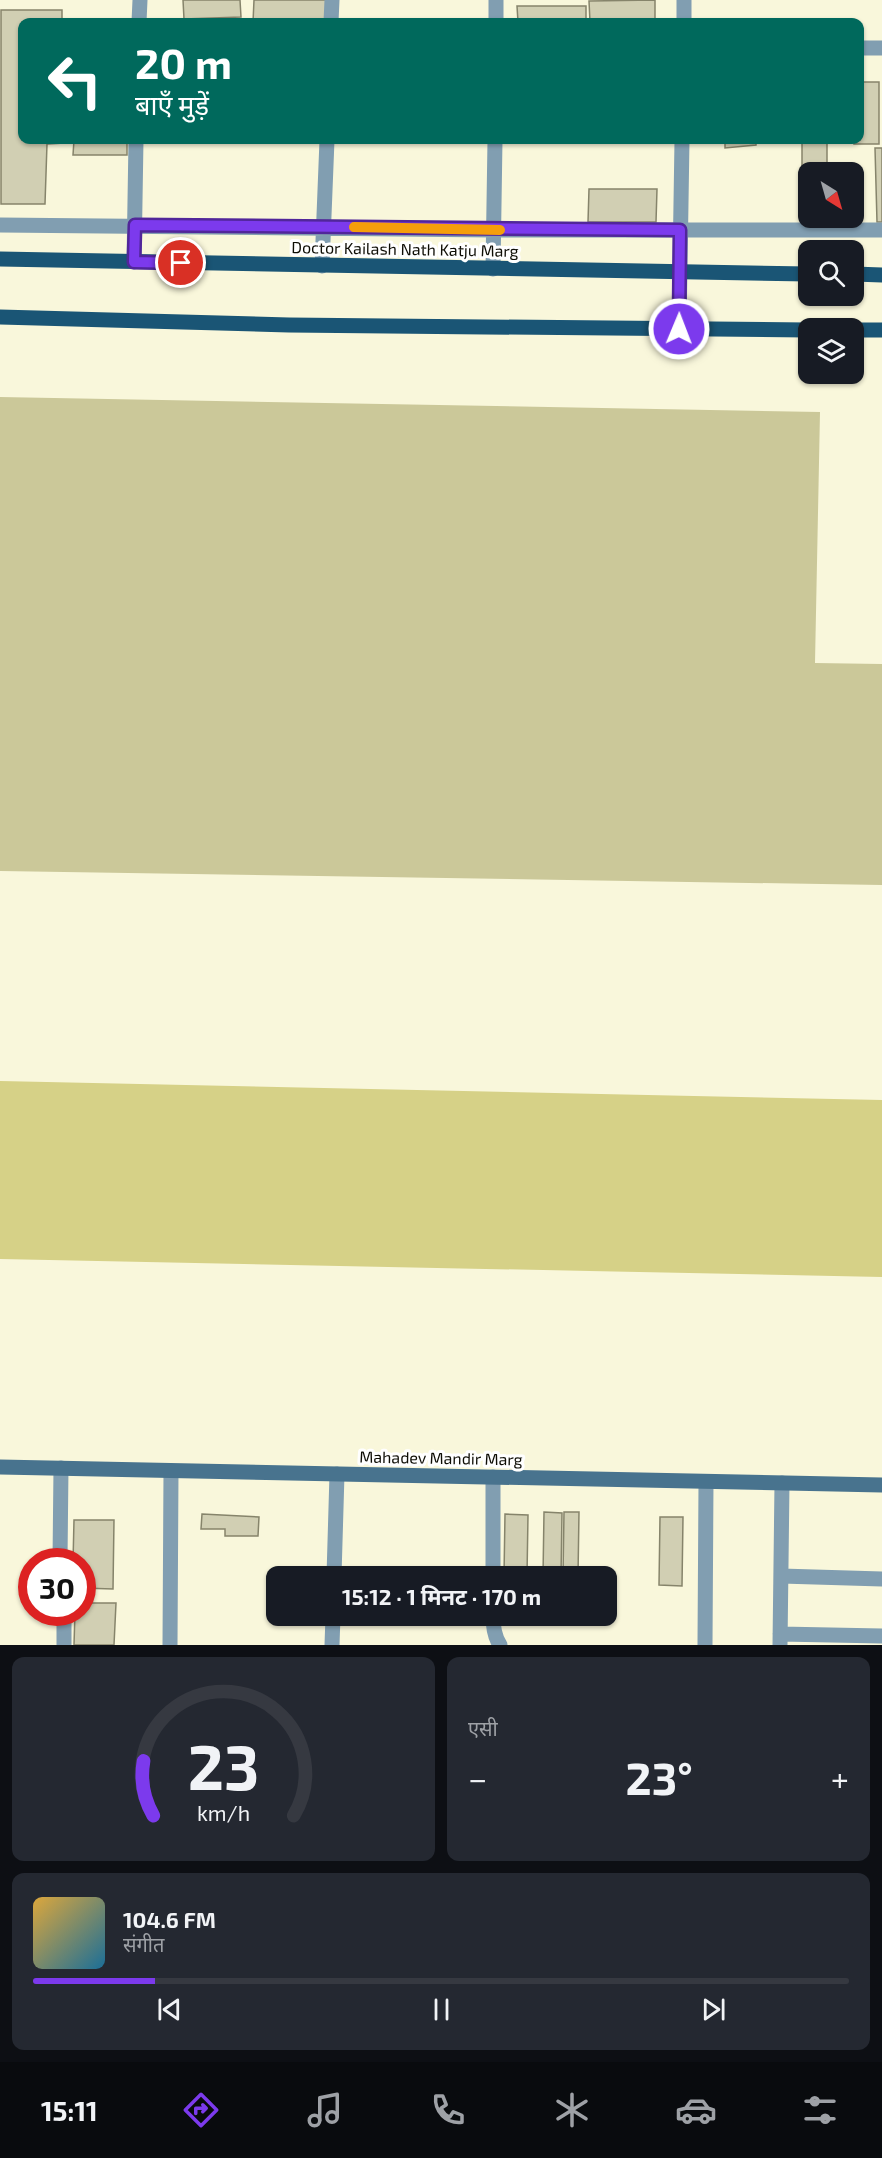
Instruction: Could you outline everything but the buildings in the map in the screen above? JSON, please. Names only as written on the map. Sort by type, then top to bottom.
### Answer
[{"type":"main road","name":"Doctor Kailash Nath Katju Marg","points":[[0,259],[798,274]]},
{"type":"main road","points":[[864,274],[882,275]]},
{"type":"main road","points":[[0,317],[289,325],[798,330]]},
{"type":"main road","points":[[864,330],[882,330]]},
{"type":"street","points":[[139,18],[140,0]]},
{"type":"street","points":[[331,18],[332,0]]},
{"type":"street","points":[[496,0],[496,18]]},
{"type":"street","points":[[684,0],[684,18]]},
{"type":"street","points":[[864,48],[882,48]]},
{"type":"street","points":[[134,262],[136,144]]},
{"type":"street","points":[[322,266],[327,144]]},
{"type":"street","points":[[493,269],[495,144]]},
{"type":"street","points":[[679,329],[682,144]]},
{"type":"street","points":[[0,225],[494,230],[882,230]]},
{"type":"street","name":"Mahadev Mandir Marg","points":[[0,1467],[882,1485]]},
{"type":"street","points":[[60,1548],[61,1468]]},
{"type":"street","points":[[170,1645],[171,1471]]},
{"type":"street","points":[[334,1566],[337,1474]]},
{"type":"street","points":[[493,1477],[493,1566]]},
{"type":"street","points":[[705,1645],[706,1482]]},
{"type":"street","points":[[782,1483],[780,1640],[882,1636]]},
{"type":"street","points":[[780,1576],[882,1578]]},
{"type":"street","points":[[64,1626],[64,1645]]},
{"type":"street","points":[[332,1645],[333,1626]]},
{"type":"street","points":[[493,1626],[496,1640],[500,1645]]},
{"type":"shaded area","points":[[0,397],[820,412],[815,663],[882,664],[882,885],[0,871]]},
{"type":"shaded area","points":[[0,1081],[882,1100],[882,1277],[0,1259]]},
{"type":"slow traffic","points":[[354,227],[500,230]]},
{"type":"route","points":[[181,263],[134,262],[135,225],[680,230],[679,329]]}]
